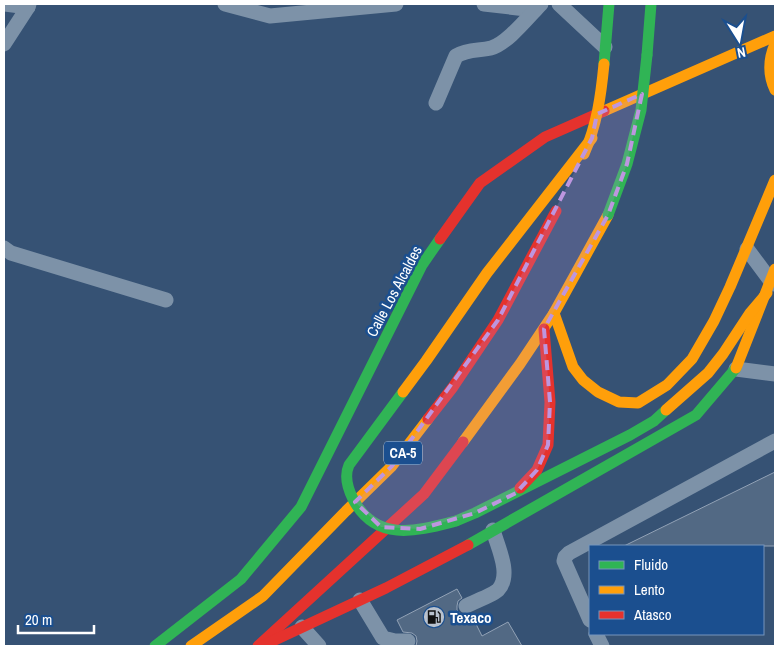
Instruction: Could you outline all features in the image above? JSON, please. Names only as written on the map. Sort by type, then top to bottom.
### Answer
[{"type":"main road","points":[[568,186],[592,138],[600,101],[609,4]]},
{"type":"main road","name":"CA-5","points":[[258,646],[424,494],[514,372],[554,313],[608,215],[628,164],[641,110],[651,4]]},
{"type":"main road","name":"Calle Los Alcaldes","points":[[155,646],[241,579],[301,508],[422,266],[480,183],[545,137],[775,36]]},
{"type":"main road","points":[[775,44],[769,63],[770,75],[775,90]]},
{"type":"main road","points":[[592,138],[487,273],[426,361],[347,468],[346,482],[350,493],[360,509],[372,522],[399,531],[420,529],[456,521],[516,493],[654,421],[708,373],[772,283]]},
{"type":"main road","points":[[554,313],[573,367],[584,380],[598,392],[619,402],[638,403],[667,385],[692,359],[714,321],[775,180]]},
{"type":"main road","name":"CA-5","points":[[192,646],[263,596],[392,466],[452,387],[498,320],[558,207]]},
{"type":"main road","points":[[262,646],[360,600],[464,547],[696,415],[736,370],[772,283]]},
{"type":"main road","points":[[516,493],[537,470],[548,445],[550,402],[544,329]]},
{"type":"lane","points":[[4,44],[28,6],[5,4]]},
{"type":"lane","points":[[225,4],[270,16],[396,4]]},
{"type":"lane","points":[[484,4],[538,7]]},
{"type":"lane","points":[[559,4],[605,47]]},
{"type":"lane","points":[[436,104],[456,56],[463,52],[492,48],[504,41],[538,7]]},
{"type":"lane","points":[[4,248],[11,253],[166,300]]},
{"type":"lane","points":[[746,249],[772,283]]},
{"type":"lane","points":[[736,370],[775,374]]},
{"type":"lane","points":[[589,618],[564,561],[569,553],[775,441]]},
{"type":"lane","points":[[466,606],[497,591],[504,580],[505,571],[494,530]]},
{"type":"lane","points":[[360,600],[382,638],[408,641]]},
{"type":"lane","points":[[302,627],[319,646]]},
{"type":"highlighted area","points":[[642,94],[627,164],[608,215],[544,329],[550,402],[548,445],[537,470],[516,493],[475,513],[420,529],[381,527],[355,502],[392,466],[498,320],[592,138],[597,114]]},
{"type":"building","points":[[775,472],[775,546],[626,545]]},
{"type":"building","points":[[457,589],[462,598],[458,601],[457,610],[461,614],[471,614],[482,636],[508,622],[522,646],[416,646],[416,636],[412,633],[403,632],[397,620]]},
{"type":"traffic: fast","points":[[604,64],[609,4]]},
{"type":"traffic: fast","points":[[647,55],[651,4]]},
{"type":"traffic: fast","points":[[608,215],[627,164],[641,110],[647,55]]},
{"type":"traffic: fast","points":[[155,646],[241,579],[301,507],[422,265],[440,239]]},
{"type":"traffic: fast","points":[[468,545],[696,415],[736,368]]},
{"type":"traffic: fast","points":[[403,392],[349,465],[347,478],[351,495],[362,513],[373,522],[385,528],[412,530],[456,521]]},
{"type":"traffic: fast","points":[[456,521],[630,435],[654,421],[666,410]]},
{"type":"traffic: slow","points":[[604,111],[775,36]]},
{"type":"traffic: slow","points":[[775,44],[770,67],[771,79],[775,90]]},
{"type":"traffic: slow","points":[[584,154],[598,110],[604,64]]},
{"type":"traffic: slow","points":[[403,392],[487,273],[592,138]]},
{"type":"traffic: slow","points":[[554,313],[573,367],[583,380],[598,392],[619,402],[638,403],[667,385],[692,359],[714,321],[730,287],[775,180]]},
{"type":"traffic: slow","points":[[463,442],[520,364],[554,313],[608,215]]},
{"type":"traffic: slow","points":[[736,368],[775,269]]},
{"type":"traffic: slow","points":[[666,410],[708,373],[750,313],[767,293]]},
{"type":"traffic: slow","points":[[191,646],[263,596],[392,466],[428,419]]},
{"type":"traffic: jam","points":[[440,239],[480,183],[545,137],[604,111]]},
{"type":"traffic: jam","points":[[428,419],[453,387],[498,320],[556,211]]},
{"type":"traffic: jam","points":[[520,488],[537,470],[548,445],[550,402],[544,329]]},
{"type":"traffic: jam","points":[[258,646],[424,494],[463,442]]},
{"type":"traffic: jam","points":[[262,646],[386,588],[468,545]]},
{"type":"place","name":"Texaco","points":[[434,617]]}]
